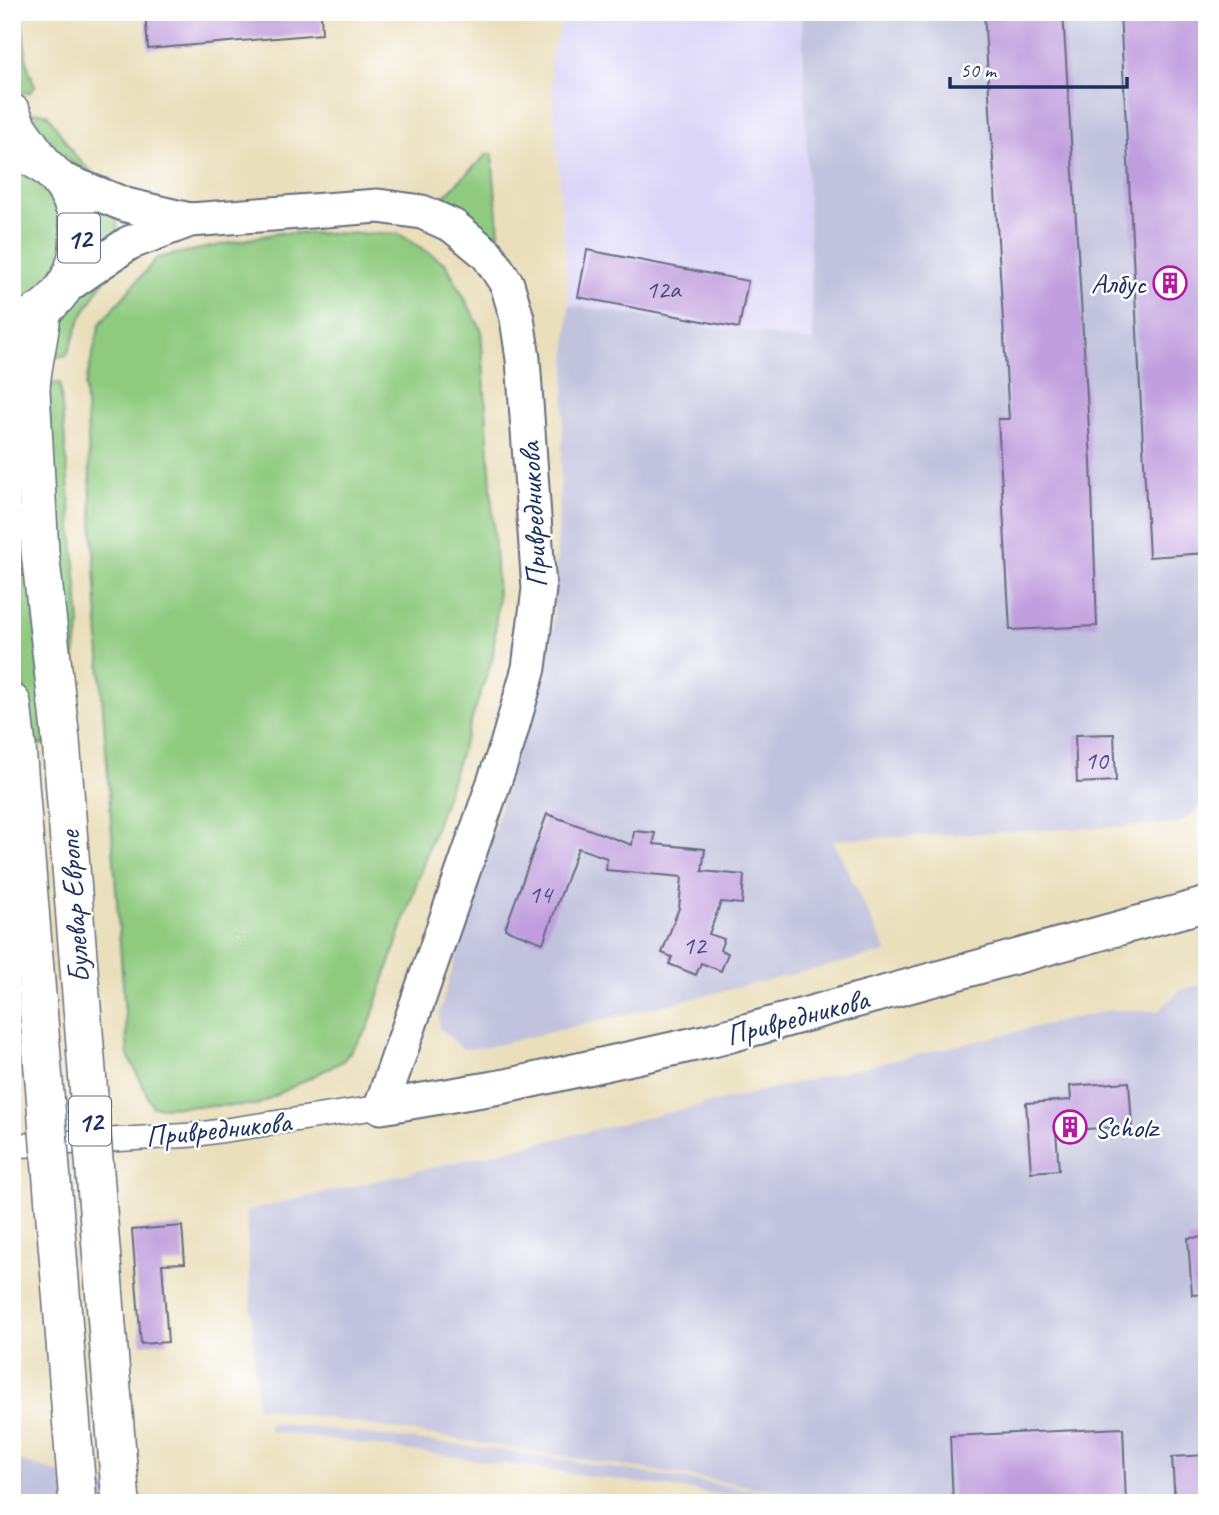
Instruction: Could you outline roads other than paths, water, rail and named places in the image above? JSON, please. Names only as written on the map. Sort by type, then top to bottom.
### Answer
[{"type":"main road","name":"Булевар Европе","points":[[12,113],[18,128],[74,205],[80,235],[74,271],[67,286],[27,318],[41,332],[32,366],[31,390],[40,552],[61,740],[121,1503]]},
{"type":"main road","points":[[12,151],[52,172]]},
{"type":"main road","name":"Булевар Европе","points":[[12,703],[78,1503]]},
{"type":"street","points":[[52,172],[126,205],[190,220]]},
{"type":"street","name":"Привредникова","points":[[190,220],[379,206],[422,212],[453,226],[487,254],[507,284],[517,318],[523,359],[539,589],[529,668],[507,745],[381,1107]]},
{"type":"street","points":[[67,286],[129,243],[190,220]]},
{"type":"street","name":"Привредникова","points":[[12,1146],[193,1135],[506,1086],[713,1040],[1207,904]]},
{"type":"place","name":"Албус","points":[[1170,283]]},
{"type":"place","name":"Scholz","points":[[1070,1127]]}]
